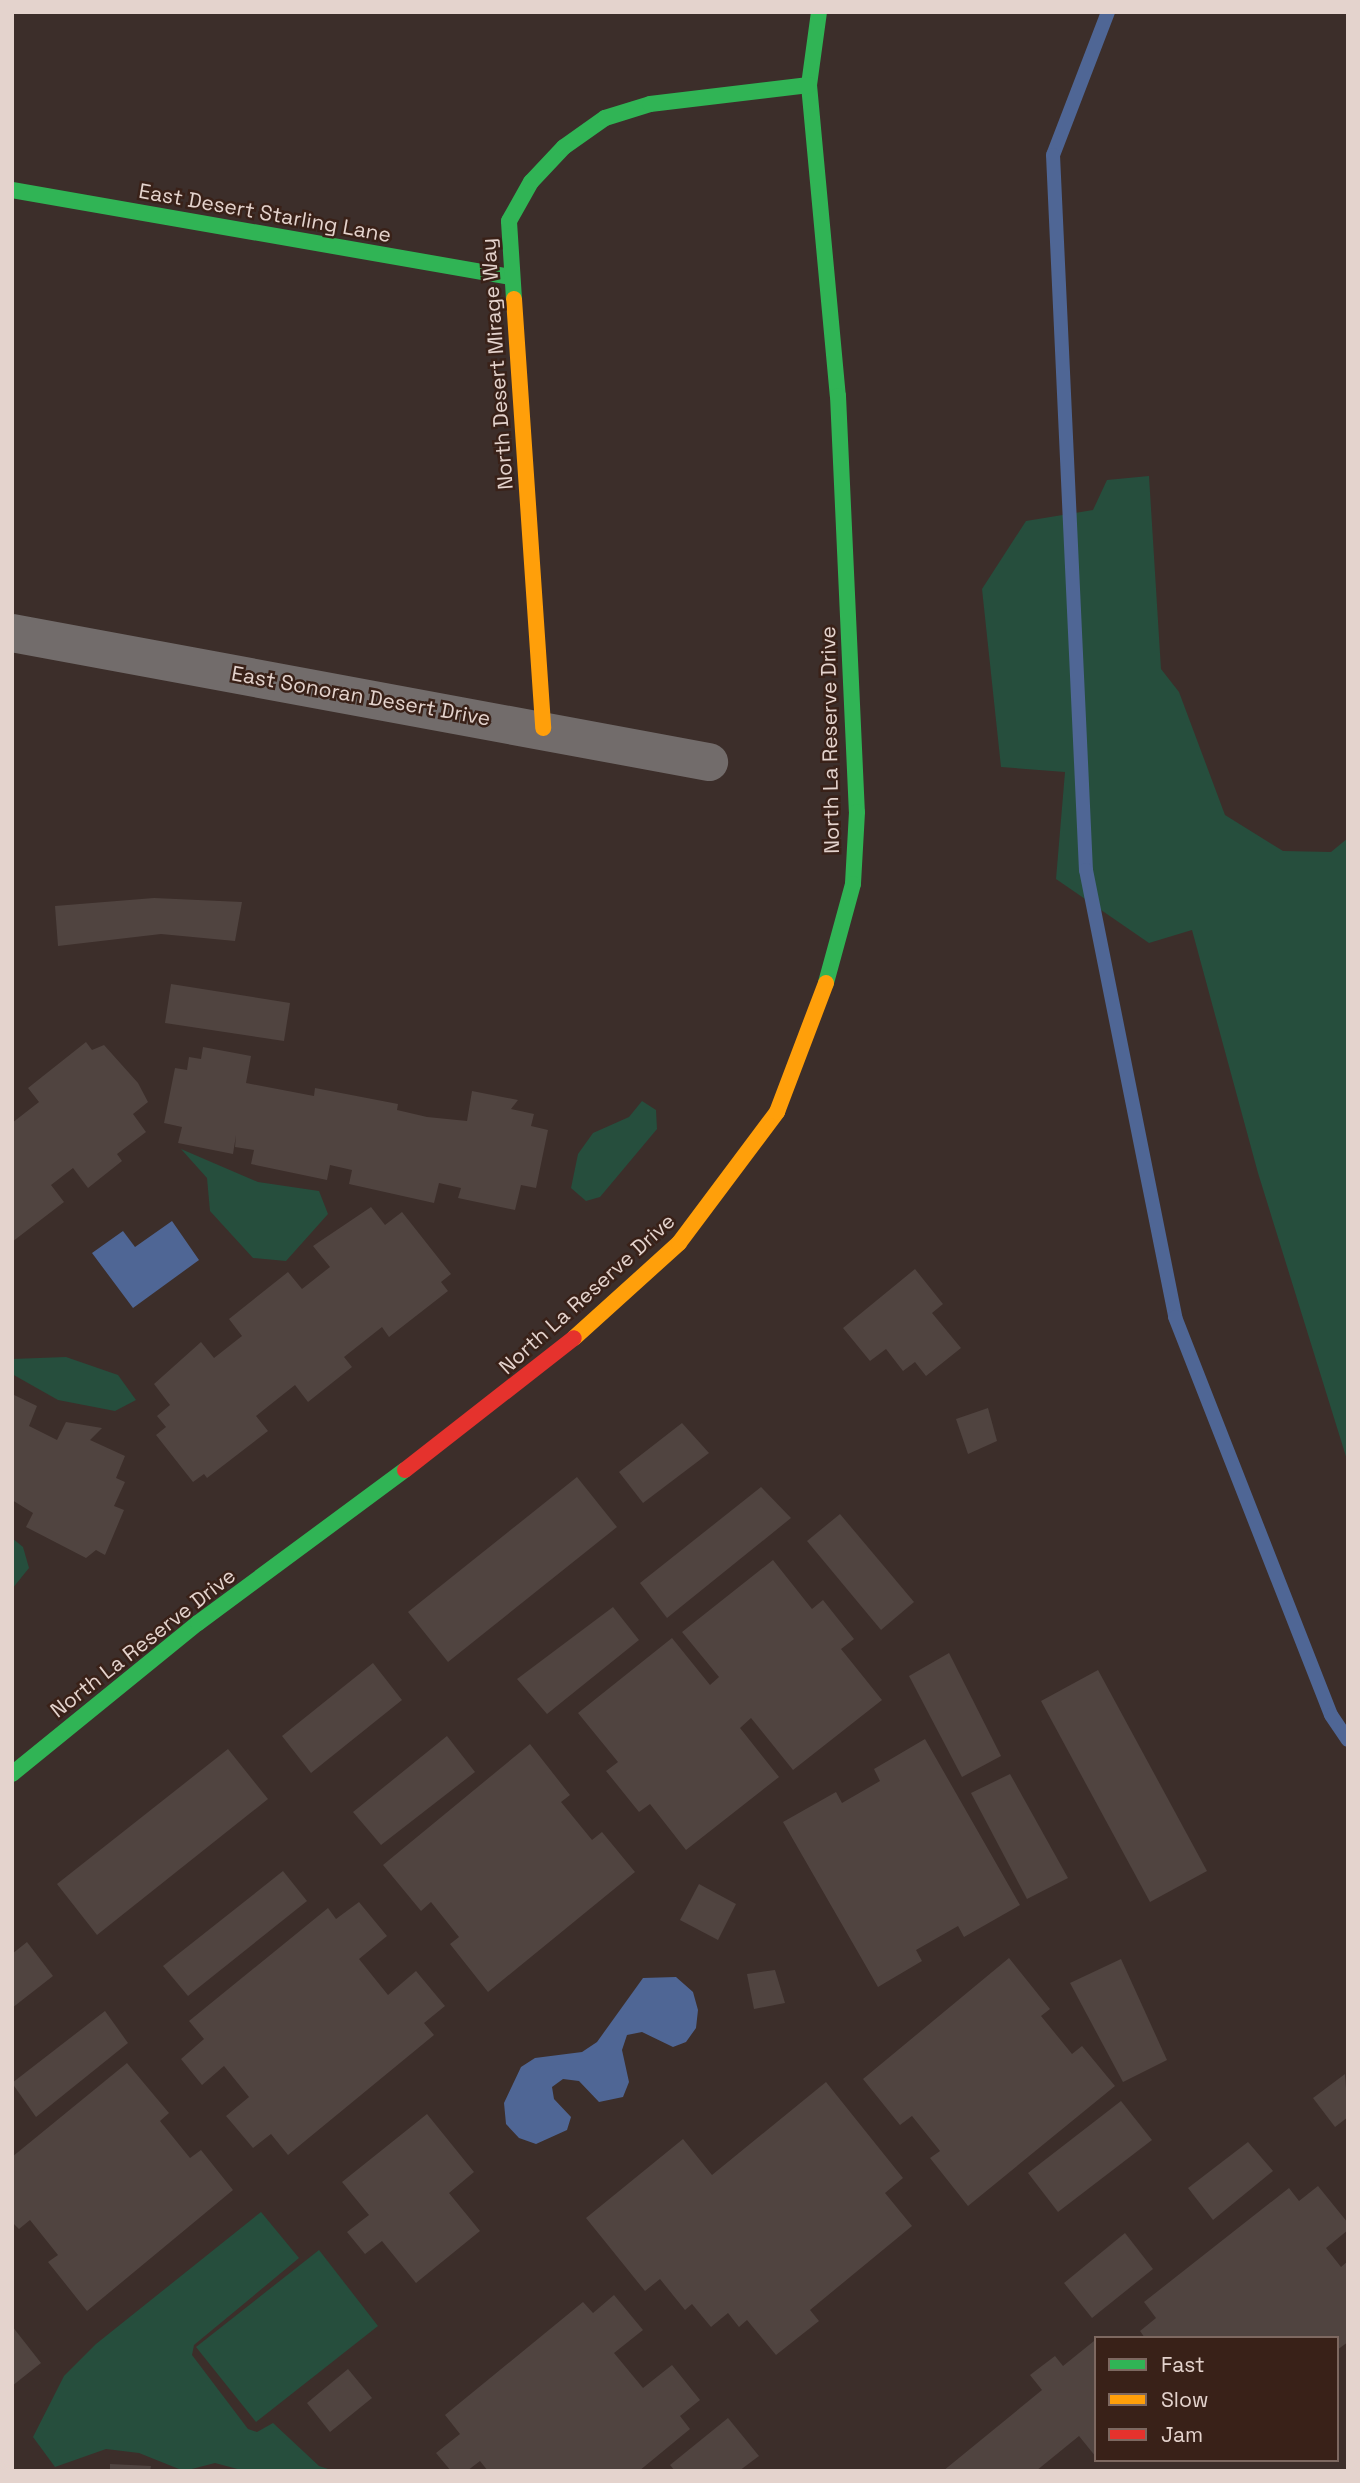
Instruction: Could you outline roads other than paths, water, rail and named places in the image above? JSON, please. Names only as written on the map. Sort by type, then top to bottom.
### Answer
[{"type":"street","name":"North La Reserve Drive","points":[[12,1774],[198,1623],[534,1375],[679,1243],[777,1112],[830,973],[853,884],[857,812],[838,396],[809,85],[818,12]]},
{"type":"street","name":"North Desert Mirage Way","points":[[543,728],[509,221],[531,182],[564,147],[605,118],[650,104],[809,85]]},
{"type":"street","name":"East Desert Starling Lane","points":[[12,190],[511,277]]},
{"type":"street","name":"East Sonoran Desert Drive","points":[[12,633],[543,728],[709,762]]},
{"type":"water","points":[[172,1221],[199,1260],[133,1308],[92,1253],[123,1231],[135,1247]]},
{"type":"water","points":[[676,1977],[693,1992],[698,2010],[696,2028],[686,2042],[673,2047],[642,2032],[627,2035],[622,2050],[629,2082],[623,2097],[599,2102],[579,2081],[563,2079],[552,2087],[554,2099],[571,2117],[567,2130],[536,2144],[519,2138],[506,2124],[504,2103],[521,2067],[535,2058],[582,2052],[597,2042],[643,1978]]},
{"type":"waterway","points":[[1108,12],[1053,155],[1086,870],[1175,1317],[1331,1715],[1348,1740]]}]
